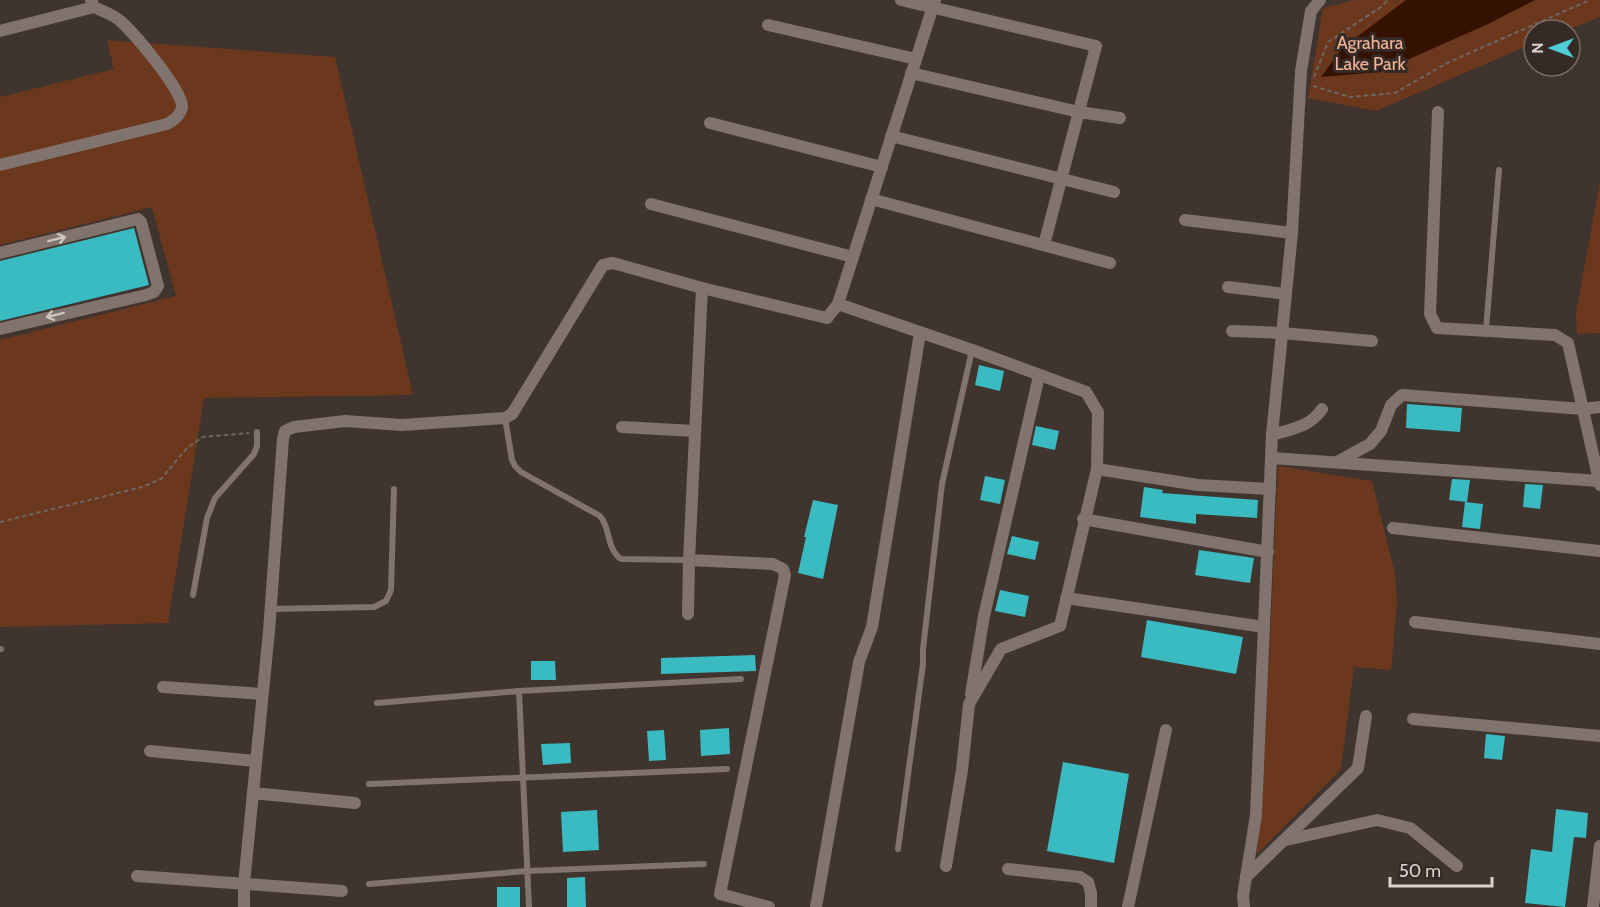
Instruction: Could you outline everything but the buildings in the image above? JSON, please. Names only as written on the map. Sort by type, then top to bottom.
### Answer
[{"type":"street","points":[[901,0],[933,4],[1096,46],[1044,245]]},
{"type":"street","points":[[1244,907],[1243,896],[1257,815],[1272,435],[1292,233],[1301,71],[1311,11],[1320,0]]},
{"type":"street","points":[[0,31],[92,3],[118,19],[144,46],[180,95],[183,106],[178,117],[167,124],[0,165]]},
{"type":"street","points":[[244,907],[244,884],[285,431],[294,427],[345,421],[390,426],[505,418],[517,408],[603,265],[613,263],[702,288],[826,318],[838,304],[933,4]]},
{"type":"street","points":[[768,26],[916,59]]},
{"type":"street","points":[[911,73],[1079,112],[1120,118]]},
{"type":"street","points":[[1272,458],[1599,483],[1568,343],[1555,335],[1437,328],[1430,314],[1438,112]]},
{"type":"street","points":[[710,123],[882,167]]},
{"type":"street","points":[[891,136],[1114,192]]},
{"type":"street","points":[[871,199],[1110,263]]},
{"type":"street","points":[[651,204],[853,257]]},
{"type":"street","points":[[0,253],[138,219],[141,222],[158,286],[154,292],[0,329]]},
{"type":"street","points":[[1185,220],[1292,233]]},
{"type":"street","points":[[1228,287],[1286,294]]},
{"type":"street","points":[[688,614],[702,288]]},
{"type":"street","points":[[838,304],[1086,392],[1098,412],[1097,469],[1083,519],[1060,626],[1001,649],[969,705]]},
{"type":"street","points":[[1232,331],[1372,341]]},
{"type":"street","points":[[816,907],[859,662],[872,627],[921,333]]},
{"type":"street","points":[[945,866],[962,770],[969,705],[984,616],[1039,376]]},
{"type":"street","points":[[1336,463],[1370,444],[1381,431],[1391,405],[1402,395],[1583,409],[1600,407]]},
{"type":"street","points":[[1272,435],[1305,426],[1315,419],[1322,409]]},
{"type":"street","points":[[622,427],[695,431]]},
{"type":"street","points":[[1097,469],[1198,485],[1270,489]]},
{"type":"street","points":[[1083,519],[1268,552]]},
{"type":"street","points":[[1394,528],[1600,551]]},
{"type":"street","points":[[689,560],[773,564],[783,569],[785,575],[720,894],[769,907]]},
{"type":"street","points":[[1066,598],[1264,627]]},
{"type":"street","points":[[1415,622],[1600,644]]},
{"type":"street","points":[[163,687],[262,694]]},
{"type":"street","points":[[1246,877],[1358,768],[1366,716]]},
{"type":"street","points":[[1413,719],[1600,736]]},
{"type":"street","points":[[1128,907],[1166,730]]},
{"type":"street","points":[[150,751],[256,761]]},
{"type":"street","points":[[253,793],[355,803]]},
{"type":"street","points":[[1284,840],[1377,820],[1410,828],[1457,866]]},
{"type":"street","points":[[1593,907],[1600,846]]},
{"type":"street","points":[[1008,869],[1080,877],[1088,882],[1091,907]]},
{"type":"street","points":[[137,876],[342,891]]},
{"type":"lane","points":[[1486,331],[1499,170]]},
{"type":"lane","points":[[898,849],[923,664],[942,484],[972,350]]},
{"type":"lane","points":[[505,418],[515,466],[521,472],[600,516],[605,521],[612,551],[616,556],[621,559],[689,560]]},
{"type":"lane","points":[[193,595],[211,506],[215,498],[254,454],[257,446],[257,432]]},
{"type":"lane","points":[[270,609],[374,607],[386,601],[391,590],[394,489]]},
{"type":"lane","points":[[377,703],[519,691],[741,679]]},
{"type":"lane","points":[[519,691],[529,907]]},
{"type":"lane","points":[[369,784],[727,769]]},
{"type":"lane","points":[[369,884],[527,871],[704,864]]},
{"type":"path","points":[[1388,0],[1328,42],[1311,86],[1350,97],[1395,93],[1449,62],[1590,0]]},
{"type":"path","points":[[0,522],[142,487],[161,479],[187,448],[202,437],[257,432]]},
{"type":"green space","name":"Agrahara Lake Park","points":[[1353,0],[1600,0],[1600,17],[1582,24],[1582,18],[1522,18],[1522,48],[1376,111],[1308,98],[1323,8]]},
{"type":"green space","points":[[107,40],[335,57],[413,395],[204,398],[168,623],[0,627],[0,340],[176,296],[152,207],[0,245],[0,97],[114,69]]},
{"type":"green space","points":[[1600,182],[1600,333],[1577,334],[1576,313]]},
{"type":"green space","points":[[1278,466],[1372,481],[1395,574],[1397,602],[1391,670],[1354,667],[1341,769],[1257,854],[1263,790]]},
{"type":"shaded area","points":[[1406,0],[1535,0],[1488,24],[1380,72],[1321,77],[1342,48]]}]
